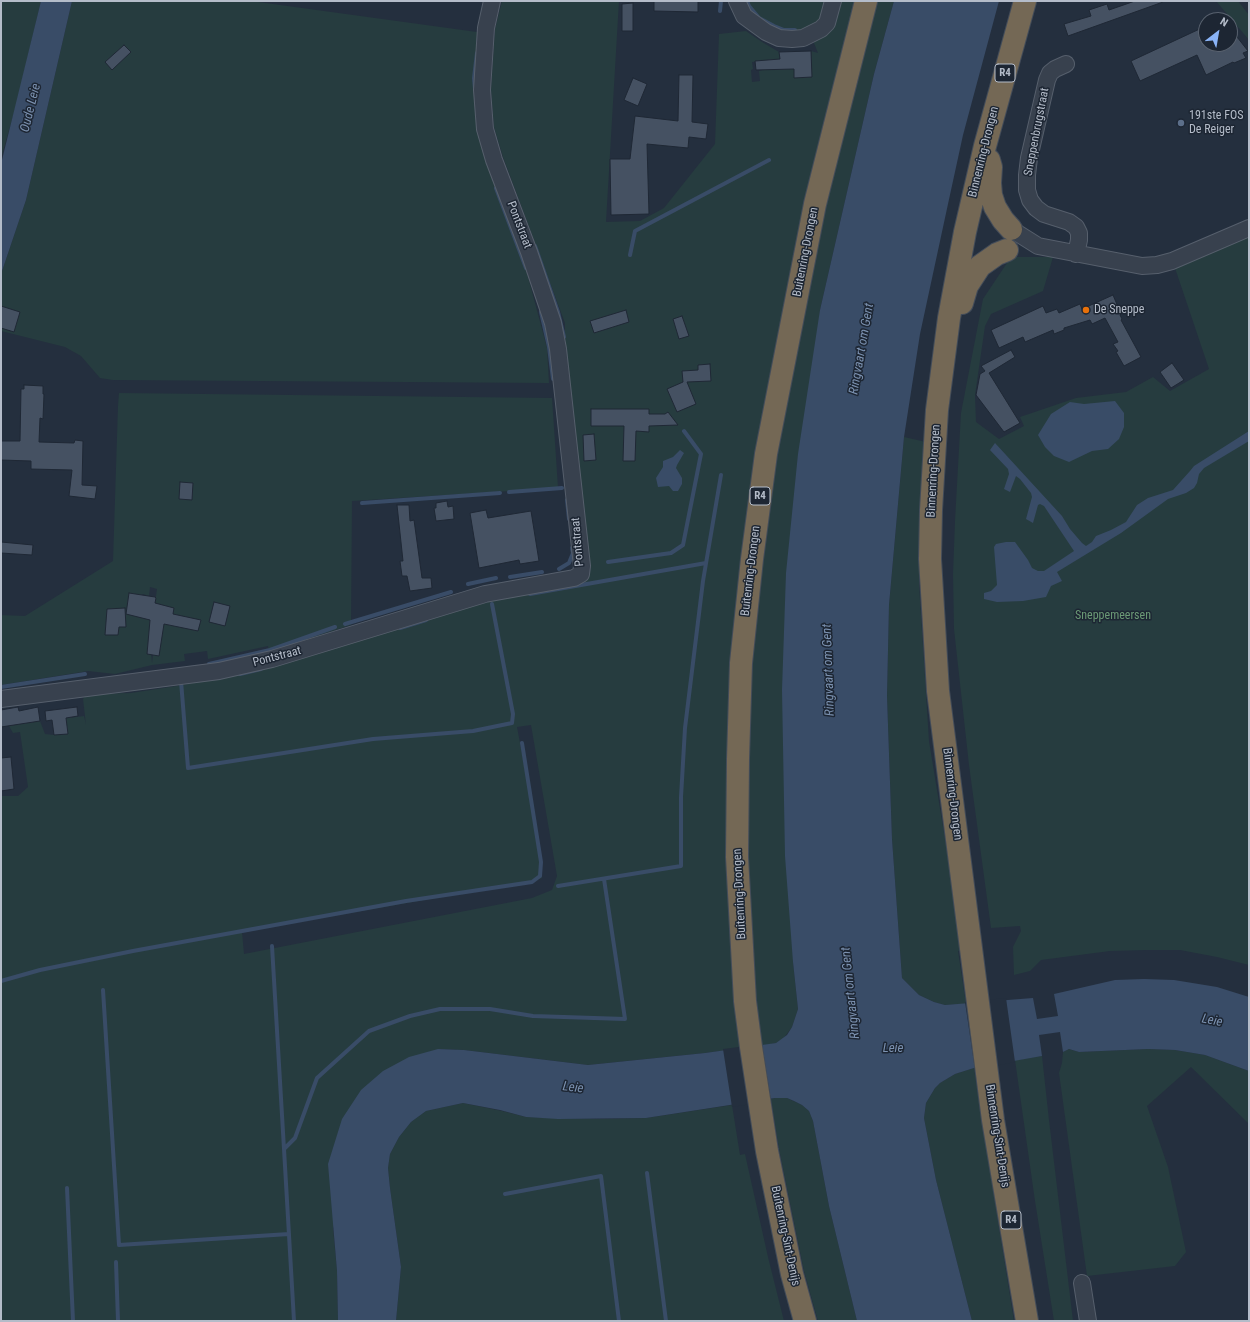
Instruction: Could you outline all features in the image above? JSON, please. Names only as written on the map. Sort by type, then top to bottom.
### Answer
[{"type":"highway","name":"Buitenring-Drongen","points":[[767,1151],[745,1001],[737,857],[741,663],[752,559],[766,454],[815,204],[866,1]]},
{"type":"highway","name":"Binnenring-Drongen","points":[[971,950],[938,691],[930,566],[931,510],[937,410],[949,318],[965,232],[985,146],[1025,1]]},
{"type":"highway","points":[[985,146],[991,167],[991,195],[995,207],[1011,229]]},
{"type":"highway","points":[[949,318],[963,302],[967,286],[980,266],[997,254],[1007,250]]},
{"type":"highway","name":"Binnenring-Sint-Denijs","points":[[971,950],[993,1120],[1027,1321]]},
{"type":"highway","name":"Buitenring-Sint-Denijs","points":[[767,1151],[792,1274],[805,1321]]},
{"type":"street","name":"Pontstraat","points":[[1,699],[219,671],[272,659],[485,594],[574,578],[581,574],[582,566],[558,349],[553,323],[529,252],[494,160],[486,129],[482,90],[486,28],[492,1]]},
{"type":"street","points":[[737,1],[744,16],[760,28],[779,38],[792,39],[802,38],[821,29],[827,23],[833,1]]},
{"type":"street","name":"Sneppenbrugstraat","points":[[1066,64],[1050,73],[1047,80],[1029,158],[1027,190],[1030,200],[1036,208],[1044,214],[1069,222],[1076,227],[1079,233],[1076,254]]},
{"type":"street","points":[[1007,250],[1038,246],[1142,266],[1157,265],[1172,261],[1249,228]]},
{"type":"street","points":[[1011,229],[1038,246]]},
{"type":"street","points":[[1082,1283],[1088,1321]]},
{"type":"green space","points":[[1,1],[41,1],[16,106],[1,158]]},
{"type":"green space","points":[[72,1],[251,1],[477,32],[475,93],[483,151],[527,273],[547,348],[549,383],[113,380],[100,378],[81,356],[65,347],[1,331],[1,274],[26,200]]},
{"type":"green space","points":[[502,1],[619,1],[606,222],[640,221],[664,208],[715,144],[719,34],[746,31],[779,52],[780,69],[794,69],[794,77],[812,68],[811,51],[818,53],[808,28],[801,31],[780,31],[769,27],[750,12],[745,1],[894,1],[874,74],[820,310],[793,962],[798,1009],[792,1027],[783,1039],[776,1043],[767,1045],[588,1065],[464,1050],[439,1049],[333,1228],[337,1271],[338,1321],[1,1321],[1,796],[18,796],[28,787],[20,732],[13,733],[9,726],[40,721],[45,734],[67,734],[66,723],[52,724],[52,720],[84,716],[86,725],[83,699],[87,694],[131,693],[183,685],[259,669],[474,604],[582,580],[589,553],[581,507],[572,397],[565,344],[565,323],[503,157],[494,127],[491,90],[495,29]],"holes":[[[762,61],[763,70],[759,71],[760,81],[752,82],[752,62]],[[531,725],[557,876],[552,890],[532,898],[244,954],[242,932],[430,899],[526,884],[542,878],[539,844],[517,727]]]},
{"type":"green space","points":[[1216,1],[1238,1],[1249,15],[1249,40],[1238,27],[1238,12],[1225,12]]},
{"type":"green space","name":"Sneppemeersen","points":[[1249,236],[1249,965],[1180,950],[1110,951],[1041,960],[1030,971],[1014,975],[1013,947],[1021,931],[1020,926],[991,928],[969,765],[954,629],[953,574],[961,413],[983,299],[1011,257],[1053,257],[1043,291],[991,314],[985,326],[975,395],[976,422],[999,439],[1024,426],[1020,417],[1076,398],[1126,392],[1153,377],[1170,391],[1209,369],[1175,268]]},
{"type":"green space","points":[[119,393],[552,398],[558,488],[352,501],[351,625],[275,650],[269,651],[268,646],[208,659],[207,651],[184,654],[185,661],[152,665],[115,674],[88,671],[1,685],[1,615],[25,616],[113,561]],"holes":[[[150,587],[157,589],[155,603],[174,608],[173,614],[201,620],[198,631],[138,617],[142,595],[149,596]],[[214,602],[230,606],[225,626],[209,622]],[[149,631],[162,633],[159,655],[153,655],[152,663]]]},
{"type":"green space","points":[[904,437],[926,442],[919,584],[929,741],[963,950],[958,951],[966,1004],[945,1005],[934,1002],[919,995],[902,978],[892,839],[887,696],[889,605]]},
{"type":"green space","points":[[1069,1049],[1079,1052],[1148,1049],[1175,1050],[1205,1055],[1249,1071],[1249,1124],[1191,1067],[1147,1106],[1168,1167],[1186,1252],[1175,1266],[1087,1276],[1059,1073],[1063,1052]]},
{"type":"green space","points":[[1042,1056],[1073,1321],[1054,1321],[1015,1060]]},
{"type":"green space","points":[[974,1068],[1014,1321],[972,1321],[936,1180],[924,1118],[926,1103],[935,1088],[940,1083],[955,1074]]},
{"type":"green space","points":[[787,1098],[802,1105],[809,1111],[813,1121],[829,1206],[857,1321],[818,1321],[804,1271],[779,1149],[771,1099]]},
{"type":"green space","points":[[463,1103],[526,1117],[600,1119],[646,1118],[732,1105],[740,1155],[745,1154],[784,1321],[396,1321],[401,1267],[388,1168],[390,1154],[399,1137],[411,1122],[426,1111]]},
{"type":"water","name":"Oude Leie","points":[[41,1],[72,1],[26,200],[1,274],[1,164]]},
{"type":"water","points":[[894,1],[999,1],[963,135],[920,334],[904,437],[889,605],[887,696],[892,839],[902,978],[919,995],[945,1005],[1033,998],[1037,1019],[1058,1016],[1054,994],[1115,980],[1174,980],[1217,987],[1249,997],[1249,1071],[1205,1055],[1175,1050],[1148,1049],[1079,1052],[1069,1049],[1063,1052],[1060,1032],[1039,1035],[1042,1056],[974,1068],[955,1074],[940,1083],[935,1088],[926,1103],[924,1118],[936,1180],[972,1321],[857,1321],[829,1206],[813,1121],[809,1111],[802,1105],[787,1098],[775,1098],[646,1118],[558,1119],[526,1117],[463,1103],[426,1111],[411,1122],[399,1137],[390,1154],[388,1168],[401,1267],[396,1321],[338,1321],[337,1271],[328,1164],[342,1119],[361,1090],[383,1071],[409,1057],[438,1049],[464,1050],[588,1065],[705,1053],[776,1043],[787,1035],[792,1027],[798,1009],[785,856],[782,690],[786,573],[798,454],[820,310],[874,74]]},
{"type":"water","points":[[1115,401],[1124,413],[1124,427],[1119,439],[1108,449],[1092,451],[1069,462],[1054,456],[1045,447],[1038,435],[1051,414],[1070,402],[1084,404]]},
{"type":"water","points":[[1249,431],[1249,441],[1204,468],[1199,474],[1194,488],[1186,493],[1168,499],[1121,533],[1057,572],[1062,581],[1051,586],[1046,597],[1023,601],[997,602],[984,599],[984,593],[991,591],[997,585],[994,547],[996,544],[1015,542],[1032,568],[1038,571],[1044,571],[1074,551],[1044,506],[1040,504],[1038,505],[1033,523],[1026,519],[1032,497],[1031,493],[1020,479],[1016,476],[1010,492],[1004,489],[1009,474],[1008,469],[990,450],[995,443],[1062,516],[1070,529],[1086,546],[1092,542],[1096,536],[1126,522],[1137,505],[1148,498],[1173,490],[1194,466]]},
{"type":"water","points":[[680,450],[684,453],[676,468],[682,478],[682,484],[678,491],[673,491],[669,486],[658,487],[656,478],[663,467],[663,461],[673,457]]},
{"type":"pier","points":[[1006,998],[1015,1062],[975,1070],[965,1002]]},
{"type":"pier","points":[[762,1044],[771,1101],[732,1107],[723,1049]]},
{"type":"building","points":[[654,1],[698,1],[698,12],[654,11]]},
{"type":"building","points":[[1135,1],[1163,2],[1068,36],[1064,24],[1091,16],[1089,10],[1107,4],[1109,10]]},
{"type":"building","points":[[633,3],[633,31],[622,31],[622,4]]},
{"type":"building","points":[[1198,30],[1198,52],[1238,52],[1238,38],[1248,51],[1243,53],[1246,58],[1234,63],[1233,62],[1206,75],[1197,55],[1140,81],[1131,61]]},
{"type":"building","points":[[124,45],[131,52],[112,70],[105,62]]},
{"type":"building","points":[[811,51],[812,77],[794,78],[794,69],[756,70],[755,61],[780,59],[779,52]]},
{"type":"building","points":[[679,75],[693,75],[692,122],[708,124],[706,139],[689,137],[688,148],[647,144],[649,214],[611,215],[610,159],[630,159],[635,116],[678,121]]},
{"type":"building","points":[[633,78],[647,84],[638,106],[624,100]]},
{"type":"building","points":[[1113,295],[1121,314],[1121,320],[1141,357],[1124,366],[1116,352],[1118,351],[1113,344],[1118,342],[1105,318],[1092,324],[1090,320],[1064,328],[1064,330],[1054,334],[1053,330],[1025,342],[1023,337],[999,348],[991,330],[1043,306],[1046,313],[1057,309],[1059,313],[1080,304],[1082,309]]},
{"type":"building","points":[[1,306],[20,312],[14,332],[1,328]]},
{"type":"building","points":[[626,310],[629,322],[594,333],[590,321]]},
{"type":"building","points":[[682,316],[689,336],[679,339],[673,319]]},
{"type":"building","points":[[1011,350],[1015,357],[989,373],[1020,423],[1004,432],[976,395],[980,374],[985,371],[981,366]]},
{"type":"building","points":[[1172,363],[1184,380],[1171,388],[1160,372]]},
{"type":"building","points":[[710,364],[711,381],[687,382],[696,404],[677,412],[667,389],[683,382],[682,371],[698,370],[698,365]]},
{"type":"building","points":[[24,385],[43,386],[43,419],[40,418],[39,442],[74,443],[75,440],[83,441],[82,485],[97,486],[95,499],[69,496],[72,470],[31,469],[31,461],[1,460],[1,441],[20,441],[21,389],[24,389]]},
{"type":"building","points":[[591,409],[649,409],[649,414],[665,414],[668,412],[678,425],[649,426],[649,432],[636,431],[635,461],[623,461],[624,426],[591,426]]},
{"type":"building","points":[[594,434],[596,460],[584,461],[583,435]]},
{"type":"building","points":[[180,482],[193,483],[192,500],[179,499]]},
{"type":"building","points":[[447,501],[448,507],[453,506],[454,519],[436,521],[434,508],[436,508],[436,503]]},
{"type":"building","points":[[397,505],[409,505],[410,521],[414,520],[422,578],[431,578],[432,588],[410,591],[407,576],[402,576],[400,561],[403,561]]},
{"type":"building","points":[[486,510],[488,518],[531,511],[539,561],[520,564],[519,560],[479,568],[470,513]]},
{"type":"building","points":[[1,542],[33,545],[32,555],[1,553]]},
{"type":"building","points":[[129,593],[155,597],[155,603],[174,608],[173,614],[201,620],[198,631],[164,624],[159,656],[147,654],[150,620],[126,614]]},
{"type":"building","points":[[214,602],[230,606],[225,626],[209,622]]},
{"type":"building","points":[[125,608],[126,627],[119,627],[118,635],[105,635],[107,609]]},
{"type":"building","points":[[18,707],[19,711],[38,707],[40,721],[1,727],[1,710]]},
{"type":"building","points":[[77,707],[78,716],[66,718],[68,734],[54,735],[52,720],[46,721],[45,711]]},
{"type":"building","points":[[11,757],[14,789],[1,791],[1,758]]},
{"type":"waterway","points":[[720,11],[721,1]]},
{"type":"waterway","points":[[747,1],[749,6],[759,18],[784,30],[795,30]]},
{"type":"waterway","points":[[475,89],[474,78],[477,53]]},
{"type":"waterway","points":[[630,255],[635,231],[769,160]]},
{"type":"waterway","points":[[496,188],[526,268]]},
{"type":"waterway","points":[[535,246],[558,312],[564,337]]},
{"type":"waterway","points":[[541,312],[549,347],[553,379]]},
{"type":"waterway","points":[[608,562],[671,553],[683,545],[701,454],[684,431]]},
{"type":"waterway","points":[[558,886],[681,866],[681,797],[685,728],[703,581],[721,475]]},
{"type":"waterway","points":[[509,492],[562,488]]},
{"type":"waterway","points":[[362,503],[500,493]]},
{"type":"waterway","points":[[567,500],[569,519]]},
{"type":"waterway","points":[[559,569],[569,563],[573,553],[572,548]]},
{"type":"waterway","points":[[530,594],[706,563]]},
{"type":"waterway","points":[[510,577],[542,572]]},
{"type":"waterway","points":[[468,584],[496,578]]},
{"type":"waterway","points":[[345,624],[451,592]]},
{"type":"waterway","points":[[181,681],[188,768],[373,739],[473,731],[512,723],[513,714],[492,604]]},
{"type":"waterway","points":[[400,628],[426,620]]},
{"type":"waterway","points":[[209,664],[270,650],[335,627]]},
{"type":"waterway","points":[[240,674],[261,669]]},
{"type":"waterway","points":[[1,687],[85,674]]},
{"type":"waterway","points":[[1,981],[40,970],[133,951],[406,901],[532,882],[540,876],[541,862],[522,743]]},
{"type":"waterway","points":[[294,1321],[284,1149],[295,1138],[317,1078],[369,1031],[410,1016],[440,1009],[490,1009],[533,1016],[625,1019],[604,879]]},
{"type":"waterway","points":[[272,946],[284,1149]]},
{"type":"waterway","points":[[103,990],[119,1245],[289,1234]]},
{"type":"waterway","points":[[647,1173],[666,1321]]},
{"type":"waterway","points":[[505,1194],[601,1176],[619,1321]]},
{"type":"waterway","points":[[67,1188],[73,1321]]},
{"type":"waterway","points":[[116,1262],[118,1321]]},
{"type":"place","name":"191ste FOS De Reiger","points":[[1181,123]]},
{"type":"place","name":"De Sneppe","points":[[1086,310]]},
{"type":"water label","name":"Ringvaart om Gent","points":[[862,349]]},
{"type":"water label","name":"Ringvaart om Gent","points":[[829,670]]},
{"type":"water label","name":"Ringvaart om Gent","points":[[851,993]]},
{"type":"water label","name":"Leie","points":[[1212,1021]]},
{"type":"water label","name":"Leie","points":[[893,1049]]},
{"type":"water label","name":"Leie","points":[[573,1088]]}]
